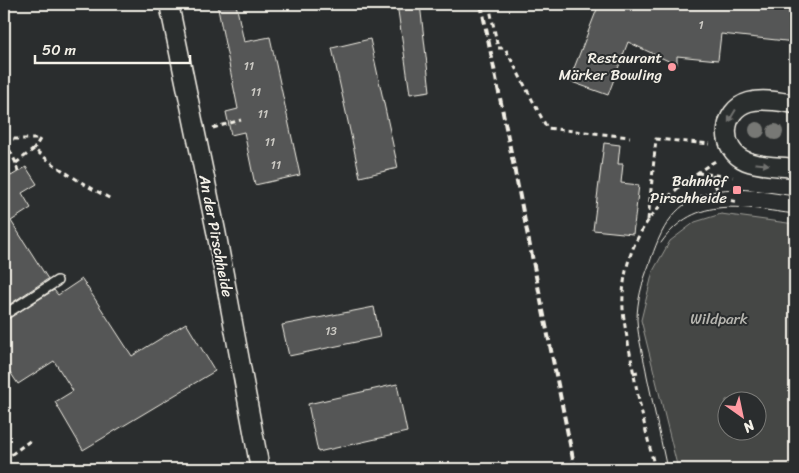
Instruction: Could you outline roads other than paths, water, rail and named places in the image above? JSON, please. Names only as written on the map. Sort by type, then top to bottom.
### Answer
[{"type":"street","name":"An der Pirschheide","points":[[169,4],[216,231],[260,469]]},
{"type":"street","points":[[795,104],[760,100],[749,102],[739,107],[731,115],[727,128],[731,148],[740,158],[750,163],[795,168]]},
{"type":"lane","points":[[4,315],[57,281]]},
{"type":"tram line","points":[[667,469],[637,320],[642,285],[664,228],[671,218],[690,201],[716,191],[735,189],[756,190],[795,196]]},
{"type":"tram line","points":[[661,243],[675,227],[705,210],[739,207],[795,214]]},
{"type":"railway","points":[[481,4],[575,469]]},
{"type":"place","name":"Restaurant Märker Bowling","points":[[672,67]]},
{"type":"place","name":"Bahnhof Pirschheide","points":[[737,190]]},
{"type":"park label","name":"Wildpark","points":[[719,319]]}]
